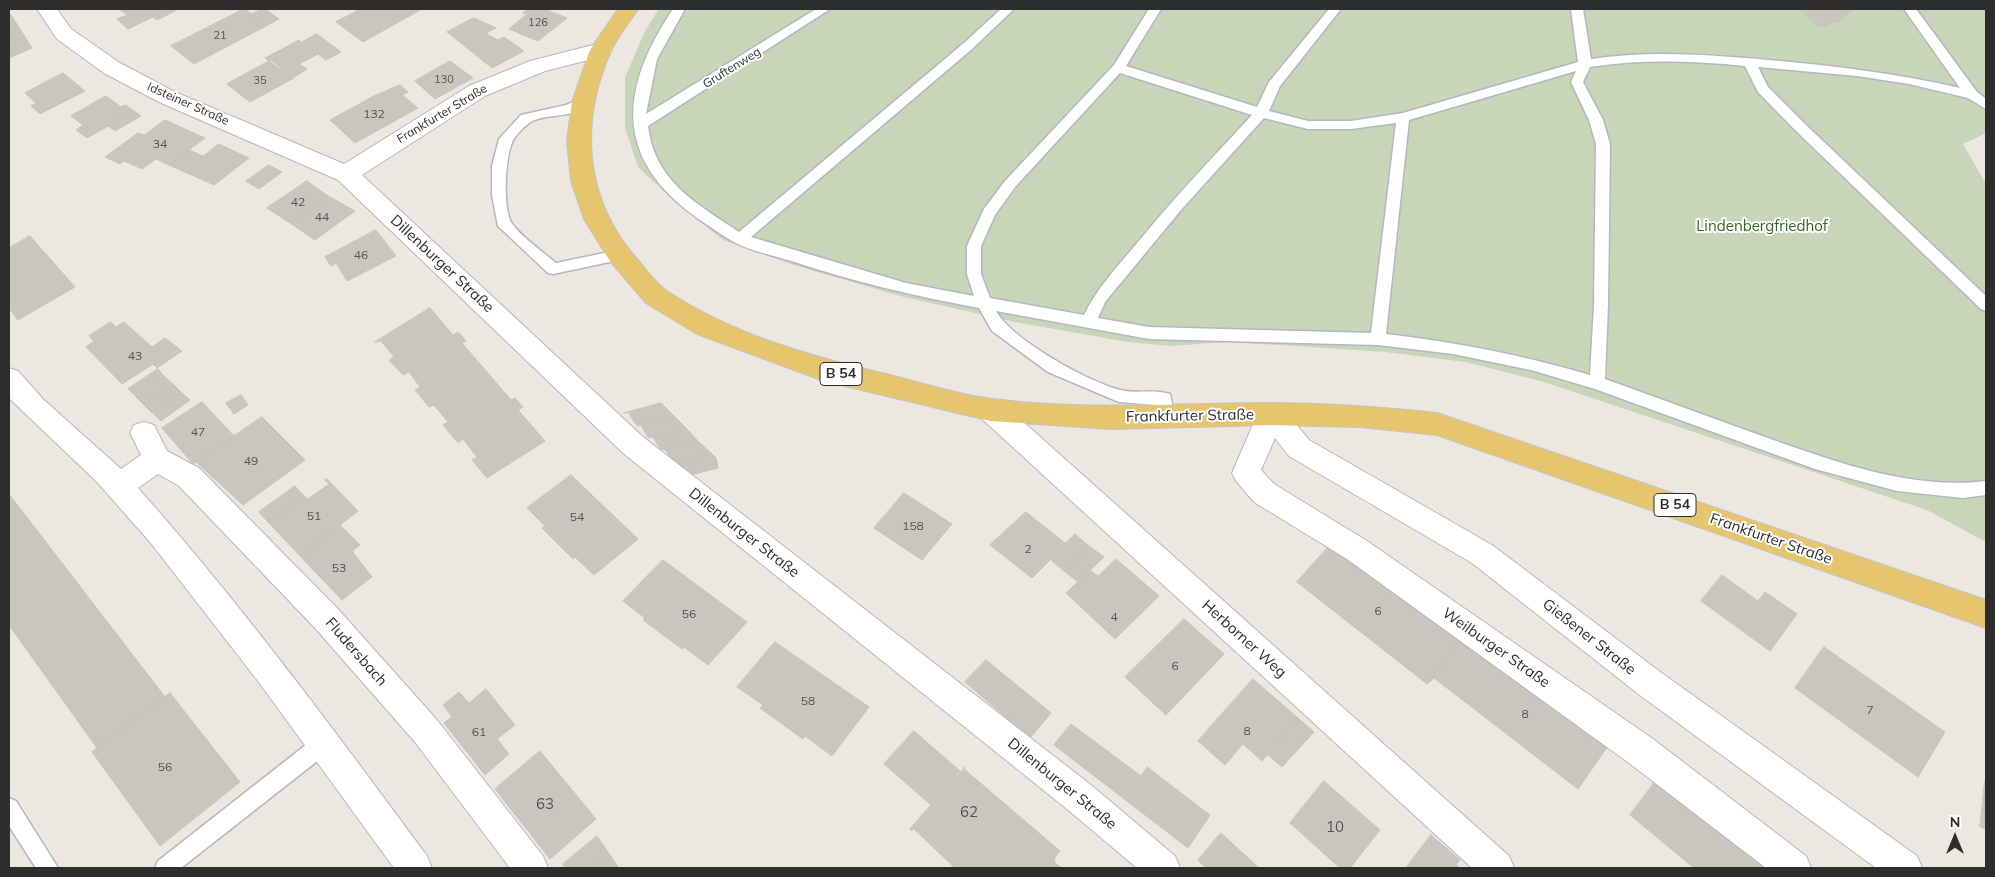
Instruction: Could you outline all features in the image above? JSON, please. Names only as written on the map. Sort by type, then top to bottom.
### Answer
[{"type":"main road","name":"Frankfurter Straße","points":[[628,9],[601,50],[583,102],[578,141],[583,181],[596,219],[619,255],[656,296],[706,327],[824,370],[991,410],[1112,418],[1271,414],[1360,416],[1437,424],[1986,614]]},
{"type":"street","name":"Idsteiner Straße","points":[[47,9],[64,34],[112,68],[166,97],[346,174]]},
{"type":"street","name":"Frankfurter Straße","points":[[346,174],[477,91],[538,66],[601,50]]},
{"type":"street","name":"Dillenburger Straße","points":[[346,174],[633,445],[1079,797],[1163,868]]},
{"type":"street","points":[[9,379],[28,404],[119,486],[243,635],[415,868]]},
{"type":"street","name":"Herborner Weg","points":[[991,410],[1497,868]]},
{"type":"street","name":"Weilburger Straße","points":[[1271,414],[1246,472],[1264,493],[1357,550],[1641,751],[1794,868]]},
{"type":"street","name":"Gießener Straße","points":[[1271,414],[1298,448],[1482,554],[1648,682],[1905,868]]},
{"type":"street","name":"Fludersbach","points":[[119,486],[151,446],[189,477],[326,618],[426,731],[531,868]]},
{"type":"lane","points":[[679,9],[651,59],[638,109],[643,143],[659,176],[688,205],[740,239],[820,265],[906,289],[1149,333],[1378,339],[1453,348],[1530,364],[1597,383],[1815,462],[1888,482],[1964,491],[1986,488]]},
{"type":"lane","name":"Gruftenweg","points":[[639,125],[824,9]]},
{"type":"lane","points":[[740,239],[968,46],[1008,9]]},
{"type":"lane","points":[[1155,9],[1118,68],[1010,184],[989,213],[974,246],[974,274],[984,303],[997,327],[1054,368],[1118,396],[1164,399],[1167,417]]},
{"type":"lane","points":[[1088,322],[1099,299],[1147,240],[1261,113],[1274,85],[1335,9]]},
{"type":"lane","points":[[1577,9],[1585,64],[1577,82],[1596,120],[1603,144],[1601,305],[1597,383]]},
{"type":"lane","points":[[1910,9],[1972,95],[1986,105]]},
{"type":"lane","points":[[1118,68],[1261,113],[1308,125],[1351,125],[1403,117],[1585,64],[1630,57],[1699,58],[1750,64],[1787,64],[1909,80],[1972,95]]},
{"type":"lane","points":[[1750,64],[1763,89],[1799,126],[1986,305]]},
{"type":"lane","points":[[583,102],[569,109],[526,118],[506,139],[499,166],[499,195],[505,226],[553,269],[619,255]]},
{"type":"lane","points":[[1378,339],[1403,117]]},
{"type":"lane","points":[[165,868],[323,744]]},
{"type":"lane","points":[[9,808],[48,868]]},
{"type":"green space","name":"Lindenbergfriedhof","points":[[659,9],[1986,9],[1986,133],[1963,144],[1986,184],[1986,542],[1927,510],[1544,382],[1466,362],[1385,352],[1296,346],[1227,342],[1171,346],[1128,342],[1015,322],[900,296],[797,266],[723,240],[674,201],[638,167],[625,128],[625,77],[645,31]]},
{"type":"building","points":[[119,9],[179,9],[157,20],[153,17],[128,29],[117,19],[127,15]]},
{"type":"building","points":[[244,9],[268,25],[194,64],[171,46]]},
{"type":"building","points":[[265,9],[279,19],[267,25],[252,14]]},
{"type":"building","points":[[361,9],[422,9],[363,42],[336,22]]},
{"type":"building","points":[[528,9],[544,9],[567,18],[538,41],[509,29],[527,14],[523,13]]},
{"type":"building","points":[[1801,9],[1852,9],[1840,21],[1819,27]]},
{"type":"building","points":[[9,12],[20,29],[9,34]]},
{"type":"building","points":[[474,18],[496,28],[486,33],[490,36],[498,40],[504,37],[524,51],[492,68],[447,32]]},
{"type":"building","points":[[20,29],[32,48],[9,58],[9,34]]},
{"type":"building","points":[[317,34],[341,52],[326,60],[318,54],[299,64],[307,69],[293,78],[265,58],[299,40],[301,42]]},
{"type":"building","points":[[271,60],[294,78],[250,102],[227,84]]},
{"type":"building","points":[[450,61],[473,78],[435,99],[415,81]]},
{"type":"building","points":[[63,73],[85,91],[40,114],[31,106],[36,103],[25,93]]},
{"type":"building","points":[[400,85],[408,92],[402,95],[418,108],[355,143],[330,120],[374,96]]},
{"type":"building","points":[[106,96],[121,107],[126,105],[134,111],[87,138],[76,130],[83,125],[71,116]]},
{"type":"building","points":[[134,111],[141,116],[115,131],[108,126]]},
{"type":"building","points":[[165,120],[205,138],[169,165],[156,159],[142,169],[124,161],[120,164],[105,157],[138,133],[144,135]]},
{"type":"building","points":[[219,144],[249,158],[214,185],[169,165],[189,150],[203,156]]},
{"type":"building","points":[[269,165],[282,172],[259,189],[246,181]]},
{"type":"building","points":[[307,181],[328,196],[290,223],[267,208]]},
{"type":"building","points":[[328,196],[355,211],[315,240],[290,223]]},
{"type":"building","points":[[376,230],[396,256],[347,281],[336,263],[331,266],[325,257]]},
{"type":"building","points":[[30,236],[75,287],[18,320],[9,308],[9,248]]},
{"type":"building","points":[[430,308],[453,335],[458,332],[462,336],[466,341],[462,343],[511,400],[515,398],[523,407],[518,410],[545,441],[487,478],[472,460],[477,457],[463,439],[458,443],[443,425],[448,422],[434,405],[429,407],[415,390],[420,387],[409,372],[403,375],[389,360],[394,357],[381,341],[375,342]]},
{"type":"building","points":[[111,322],[116,327],[124,322],[152,347],[165,338],[182,351],[157,368],[153,364],[122,384],[86,347],[94,341],[89,336]]},
{"type":"building","points":[[158,369],[165,377],[136,396],[128,389]]},
{"type":"building","points":[[165,377],[174,385],[144,405],[136,397]]},
{"type":"building","points":[[174,385],[182,393],[152,413],[144,405]]},
{"type":"building","points":[[182,393],[190,400],[161,421],[153,413]]},
{"type":"building","points":[[241,395],[248,405],[234,414],[226,403]]},
{"type":"building","points":[[202,402],[234,436],[193,464],[162,428]]},
{"type":"building","points":[[661,403],[675,417],[637,426],[628,412],[624,413]]},
{"type":"building","points":[[262,417],[305,460],[243,505],[196,462]]},
{"type":"building","points":[[675,417],[687,429],[648,438],[641,425]]},
{"type":"building","points":[[687,429],[699,442],[661,450],[653,437]]},
{"type":"building","points":[[699,442],[712,454],[673,462],[665,449]]},
{"type":"building","points":[[712,454],[716,458],[718,468],[687,476],[677,461]]},
{"type":"building","points":[[571,475],[638,539],[594,575],[575,557],[573,559],[542,528],[545,526],[527,508]]},
{"type":"building","points":[[327,479],[358,511],[300,556],[268,522],[304,496],[308,499],[329,484],[325,480]]},
{"type":"building","points":[[295,486],[304,496],[268,522],[259,512]]},
{"type":"building","points":[[904,493],[952,524],[922,560],[874,528]]},
{"type":"building","points":[[9,494],[165,697],[97,748],[9,625]]},
{"type":"building","points":[[1026,512],[1066,544],[1032,578],[990,545]]},
{"type":"building","points":[[340,525],[360,545],[352,551],[372,577],[342,600],[300,556]]},
{"type":"building","points":[[1075,534],[1089,546],[1064,571],[1050,559]]},
{"type":"building","points":[[1331,544],[1460,641],[1427,684],[1297,582]]},
{"type":"building","points":[[1089,546],[1104,557],[1078,582],[1064,571]]},
{"type":"building","points":[[1116,559],[1159,596],[1115,639],[1066,593],[1090,570],[1098,576]]},
{"type":"building","points":[[663,560],[747,622],[708,665],[684,647],[682,649],[643,620],[645,618],[623,601]]},
{"type":"building","points":[[1722,575],[1758,601],[1765,592],[1797,614],[1770,651],[1701,601]]},
{"type":"building","points":[[1184,619],[1224,654],[1166,715],[1125,677]]},
{"type":"building","points":[[1460,641],[1610,743],[1578,789],[1434,678],[1427,684]]},
{"type":"building","points":[[775,642],[869,707],[832,756],[805,736],[803,739],[760,708],[763,705],[737,687]]},
{"type":"building","points":[[1824,647],[1945,732],[1918,777],[1795,688]]},
{"type":"building","points":[[986,660],[1051,713],[1030,738],[965,682]]},
{"type":"building","points":[[1253,679],[1298,718],[1262,761],[1243,744],[1225,765],[1198,741]]},
{"type":"building","points":[[486,689],[515,725],[497,739],[509,754],[485,775],[444,723],[452,717],[443,705],[459,692],[469,703]]},
{"type":"building","points":[[170,693],[240,782],[160,846],[92,752]]},
{"type":"building","points":[[1298,718],[1314,732],[1282,767],[1267,754]]},
{"type":"building","points":[[1071,724],[1141,776],[1147,767],[1210,815],[1188,848],[1054,745]]},
{"type":"building","points":[[914,731],[960,771],[931,805],[884,764]]},
{"type":"building","points":[[540,751],[596,819],[550,859],[495,789]]},
{"type":"building","points":[[965,767],[964,769],[1060,851],[1046,868],[955,868],[913,828],[912,831],[910,829]]},
{"type":"building","points":[[1663,771],[1785,868],[1694,868],[1630,815]]},
{"type":"building","points":[[1324,781],[1380,830],[1350,868],[1340,868],[1290,823]]},
{"type":"building","points":[[1986,781],[1986,829],[1980,827]]},
{"type":"building","points":[[1221,833],[1259,868],[1206,868],[1198,860]]},
{"type":"building","points":[[1431,835],[1460,860],[1456,865],[1460,868],[1406,868]]},
{"type":"building","points":[[597,836],[610,855],[594,868],[565,868],[563,864]]},
{"type":"building","points":[[610,855],[619,868],[594,868]]},
{"type":"building","points":[[1055,858],[1054,862],[1062,868],[1046,868]]}]
